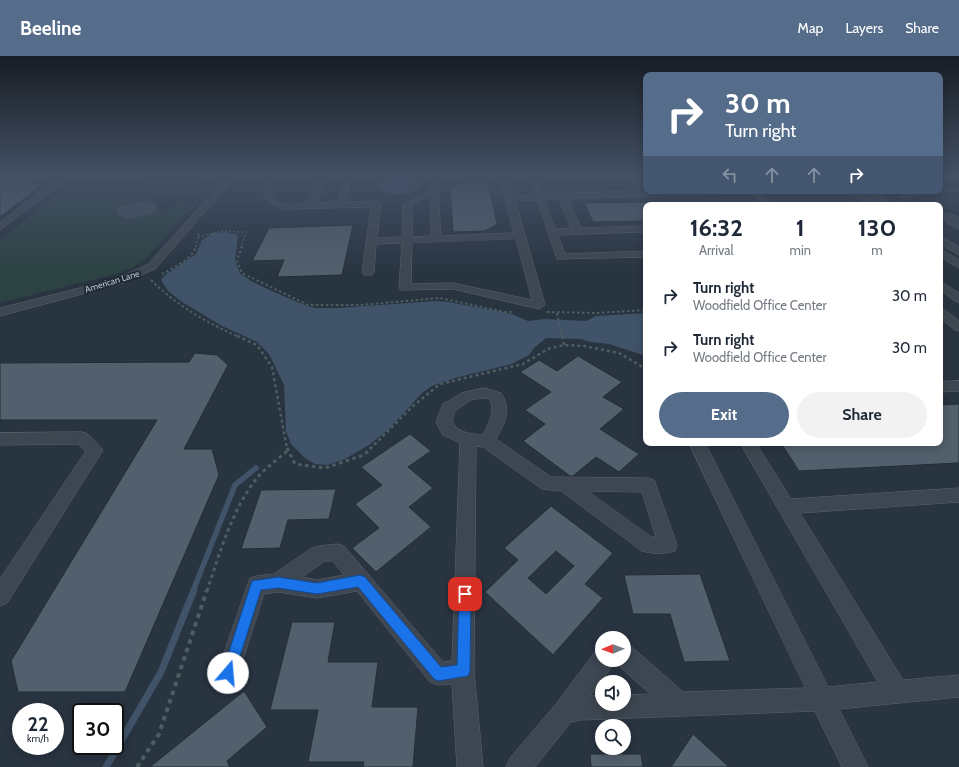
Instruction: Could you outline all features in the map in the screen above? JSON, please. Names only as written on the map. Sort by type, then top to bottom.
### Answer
[{"type":"street","points":[[0,227],[24,208]]},
{"type":"street","name":"American Lane","points":[[0,312],[119,281],[151,267],[203,208]]},
{"type":"street","points":[[368,273],[376,208]]},
{"type":"street","points":[[408,208],[405,288],[454,286],[539,305],[512,208]]},
{"type":"street","points":[[435,208],[436,238]]},
{"type":"street","points":[[544,208],[561,257],[643,254]]},
{"type":"street","points":[[568,208],[578,231]]},
{"type":"street","points":[[947,216],[959,212]]},
{"type":"street","points":[[947,216],[959,220]]},
{"type":"street","points":[[947,216],[950,221],[959,226]]},
{"type":"street","points":[[552,232],[643,230]]},
{"type":"street","points":[[372,241],[520,236]]},
{"type":"street","points":[[943,241],[959,252]]},
{"type":"street","points":[[943,254],[959,265]]},
{"type":"street","points":[[943,286],[959,299]]},
{"type":"street","points":[[943,314],[959,327]]},
{"type":"street","points":[[943,387],[959,386]]},
{"type":"street","points":[[0,439],[82,438],[95,450],[0,596]]},
{"type":"street","points":[[470,767],[463,671],[477,440],[548,484],[648,485],[668,545],[649,545],[566,485]]},
{"type":"street","points":[[698,446],[855,767]]},
{"type":"street","points":[[750,446],[897,692]]},
{"type":"street","points":[[787,506],[959,495]]},
{"type":"street","points":[[278,583],[320,554],[336,552],[438,674],[463,671]]},
{"type":"street","points":[[228,673],[256,585],[278,583],[317,589],[360,581]]},
{"type":"street","points":[[631,661],[678,704]]},
{"type":"street","points":[[519,767],[564,712],[598,667]]},
{"type":"street","points":[[564,712],[580,708],[821,699],[959,686]]},
{"type":"path","points":[[199,231],[195,250],[177,266],[150,280],[166,295],[217,327],[257,345],[272,367],[287,451],[295,464],[325,468],[364,455],[413,406],[440,384],[523,364],[548,349],[564,345],[584,346],[619,353],[643,368]]},
{"type":"path","points":[[557,313],[564,345]]},
{"type":"path","points":[[137,767],[159,734],[223,543],[238,509],[257,478],[287,451]]},
{"type":"green space","points":[[41,208],[140,208],[129,211],[130,209],[126,209],[122,213],[144,209],[143,210],[172,210],[174,208],[193,208],[186,213],[147,257],[132,268],[116,274],[0,303],[0,240]]},
{"type":"water","points":[[227,232],[238,235],[235,261],[240,273],[251,281],[307,306],[316,308],[338,308],[436,301],[449,302],[512,314],[528,321],[544,319],[586,321],[596,316],[643,313],[643,355],[609,344],[590,342],[581,339],[546,338],[534,348],[529,355],[512,364],[455,378],[432,386],[422,393],[388,430],[369,445],[345,459],[327,465],[315,464],[305,458],[291,444],[286,431],[284,385],[269,354],[257,342],[222,326],[182,302],[168,291],[161,280],[165,275],[196,254],[202,240],[212,233]]},
{"type":"building","points":[[0,208],[11,208],[0,217]]},
{"type":"building","points":[[451,208],[494,208],[497,224],[485,231],[453,232]]},
{"type":"building","points":[[586,208],[643,208],[643,221],[593,222]]},
{"type":"building","points":[[353,225],[342,275],[277,277],[284,260],[252,261],[269,228]]},
{"type":"building","points":[[195,353],[217,355],[228,365],[184,449],[212,449],[219,475],[125,692],[18,692],[11,661],[157,420],[0,420],[0,363],[189,362]]},
{"type":"building","points":[[578,356],[622,382],[603,397],[624,409],[600,429],[639,454],[619,472],[596,457],[573,476],[570,476],[523,441],[545,424],[525,410],[551,392],[520,372],[539,360],[557,371]]},
{"type":"building","points":[[959,404],[959,463],[799,471],[783,446],[943,446],[943,405]]},
{"type":"building","points":[[410,434],[431,451],[408,467],[433,488],[409,507],[431,527],[376,572],[352,548],[379,528],[355,504],[382,485],[361,467]]},
{"type":"building","points":[[336,489],[329,519],[288,520],[280,548],[241,549],[261,490]]},
{"type":"building","points":[[551,506],[613,553],[585,584],[603,598],[553,655],[485,592],[518,560],[504,548]],"holes":[[[556,551],[574,566],[546,594],[528,578]]]},
{"type":"building","points":[[700,574],[730,661],[684,662],[670,614],[633,614],[624,575]]},
{"type":"building","points":[[292,622],[335,622],[328,662],[378,662],[372,707],[418,707],[413,767],[363,767],[364,762],[308,762],[318,710],[270,710]]},
{"type":"building","points":[[244,691],[267,727],[227,761],[230,767],[150,767]]},
{"type":"building","points":[[693,734],[729,767],[671,767]]},
{"type":"building","points":[[590,754],[641,754],[643,767],[591,767]]},
{"type":"waterway","points":[[193,591],[235,485],[256,468]]},
{"type":"waterway","points":[[106,767],[161,672],[194,590]]},
{"type":"taxiway","points":[[129,211],[144,208]]},
{"type":"route","points":[[228,673],[256,585],[278,583],[317,589],[360,581],[438,674],[463,671],[465,594]]}]
